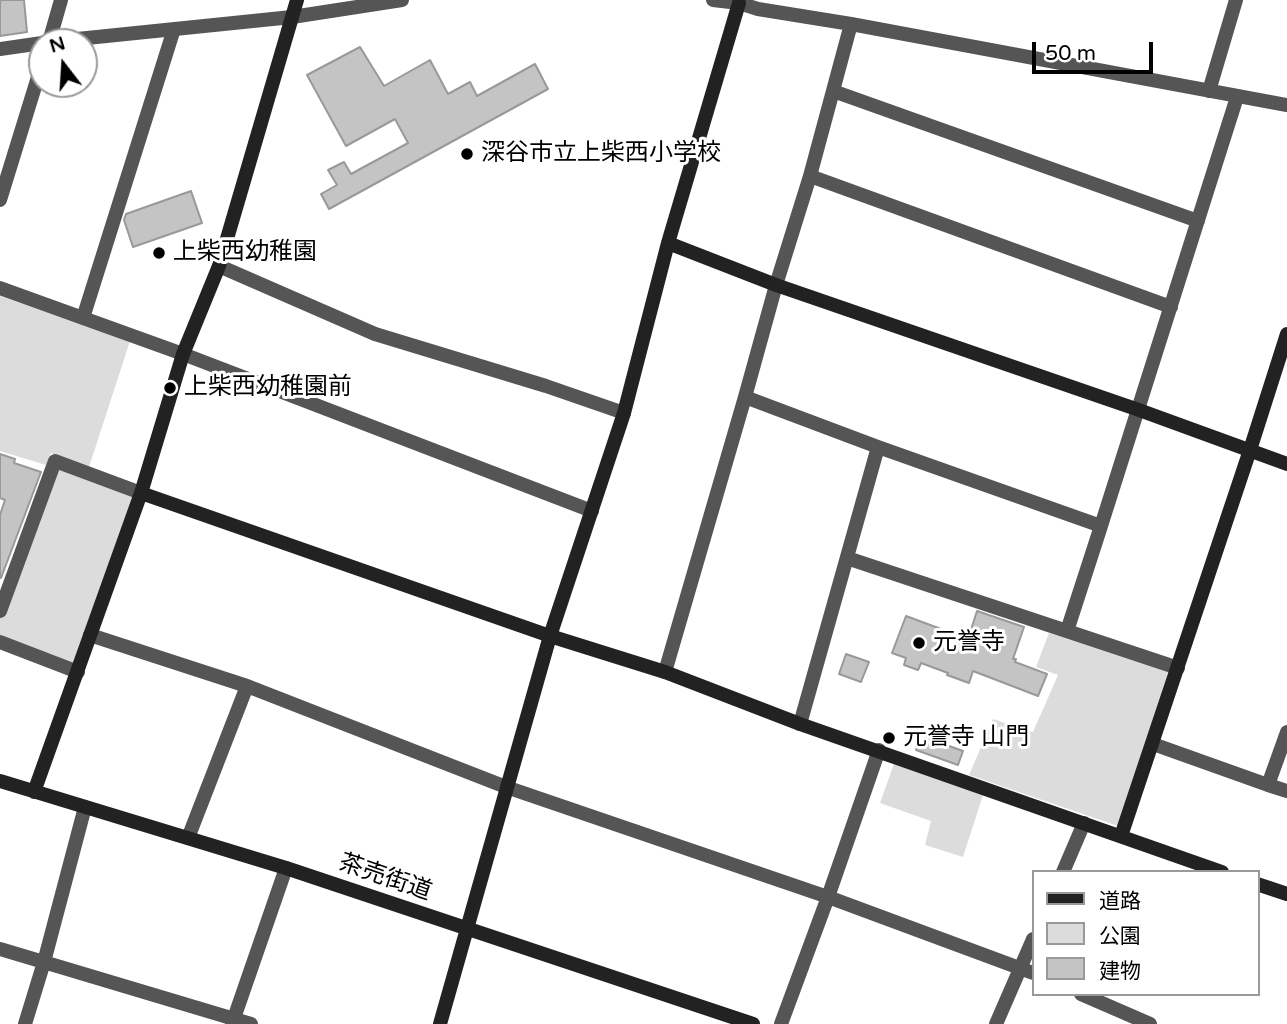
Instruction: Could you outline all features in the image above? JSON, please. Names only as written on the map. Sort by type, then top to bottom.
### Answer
[{"type":"street","points":[[52,28],[61,0]]},
{"type":"street","points":[[34,792],[141,493],[183,354],[219,266],[297,0]]},
{"type":"street","points":[[98,37],[292,17],[402,0]]},
{"type":"street","points":[[717,0],[759,4],[851,24],[1287,106]]},
{"type":"street","points":[[1209,91],[1236,0]]},
{"type":"street","points":[[440,1024],[550,636],[624,413],[668,243],[739,3]]},
{"type":"street","points":[[665,672],[810,176],[851,24]]},
{"type":"street","points":[[83,318],[174,29]]},
{"type":"street","points":[[0,49],[28,45]]},
{"type":"street","points":[[833,91],[1198,221]]},
{"type":"street","points":[[1067,631],[1237,97]]},
{"type":"street","points":[[0,200],[32,98]]},
{"type":"street","points":[[810,176],[1171,307]]},
{"type":"street","points":[[668,243],[776,285],[1287,464]]},
{"type":"street","points":[[219,266],[375,334],[546,386],[624,413]]},
{"type":"street","points":[[0,288],[183,354],[592,511]]},
{"type":"street","points":[[1121,836],[1287,334]]},
{"type":"street","points":[[745,397],[1101,526]]},
{"type":"street","points":[[800,724],[878,447]]},
{"type":"street","points":[[0,611],[55,461],[550,636],[665,672],[800,724],[1217,870]]},
{"type":"street","points":[[846,558],[1178,668]]},
{"type":"street","points":[[90,635],[247,686],[506,787],[828,897],[1027,971]]},
{"type":"street","points":[[0,642],[78,672]]},
{"type":"street","points":[[188,838],[247,686]]},
{"type":"street","points":[[1268,785],[1287,732]]},
{"type":"street","points":[[1153,744],[1287,791]]},
{"type":"street","points":[[781,1024],[879,750]]},
{"type":"street","name":"茶売街道","points":[[0,781],[286,868],[753,1024]]},
{"type":"street","points":[[25,1024],[85,807]]},
{"type":"street","points":[[1064,870],[1084,823]]},
{"type":"street","points":[[233,1021],[286,868]]},
{"type":"street","points":[[1259,885],[1287,894]]},
{"type":"street","points":[[996,1024],[1027,971],[1032,944]]},
{"type":"street","points":[[0,949],[233,1021],[251,1024]]},
{"type":"street","points":[[1086,996],[1150,1024]]},
{"type":"green space","points":[[0,296],[130,341],[89,467],[51,453],[46,465],[0,451]]},
{"type":"green space","points":[[55,461],[141,493],[78,672],[0,642],[0,611]]},
{"type":"green space","points":[[1049,633],[1168,672],[1118,826],[969,775],[993,719],[1033,732],[1058,675],[1036,667]]},
{"type":"green space","points":[[894,764],[983,795],[963,857],[925,845],[931,821],[880,803]]},
{"type":"building","points":[[2,0],[24,0],[27,32],[0,36]]},
{"type":"building","points":[[360,47],[384,86],[430,60],[448,94],[470,82],[477,96],[535,64],[548,89],[329,209],[321,194],[337,185],[328,170],[344,162],[351,174],[408,143],[395,119],[346,146],[307,75]]},
{"type":"building","points":[[191,191],[202,223],[133,247],[124,220],[126,214]]},
{"type":"building","points":[[0,454],[15,459],[14,463],[41,472],[1,578],[0,515],[5,500],[0,498]]},
{"type":"building","points":[[977,611],[1024,627],[1013,659],[1047,674],[1038,696],[973,671],[969,683],[921,663],[918,670],[904,665],[906,658],[892,653],[906,616],[968,639]]},
{"type":"building","points":[[846,654],[869,662],[861,682],[839,674]]},
{"type":"building","points":[[921,736],[963,751],[958,765],[916,750]]},
{"type":"place","name":"深谷市立上柴西小学校","points":[[467,154]]},
{"type":"place","name":"上柴西幼稚園","points":[[159,253]]},
{"type":"place","name":"上柴西幼稚園前","points":[[170,388]]},
{"type":"place","name":"元誉寺","points":[[919,643]]},
{"type":"place","name":"元誉寺 山門","points":[[889,738]]}]
